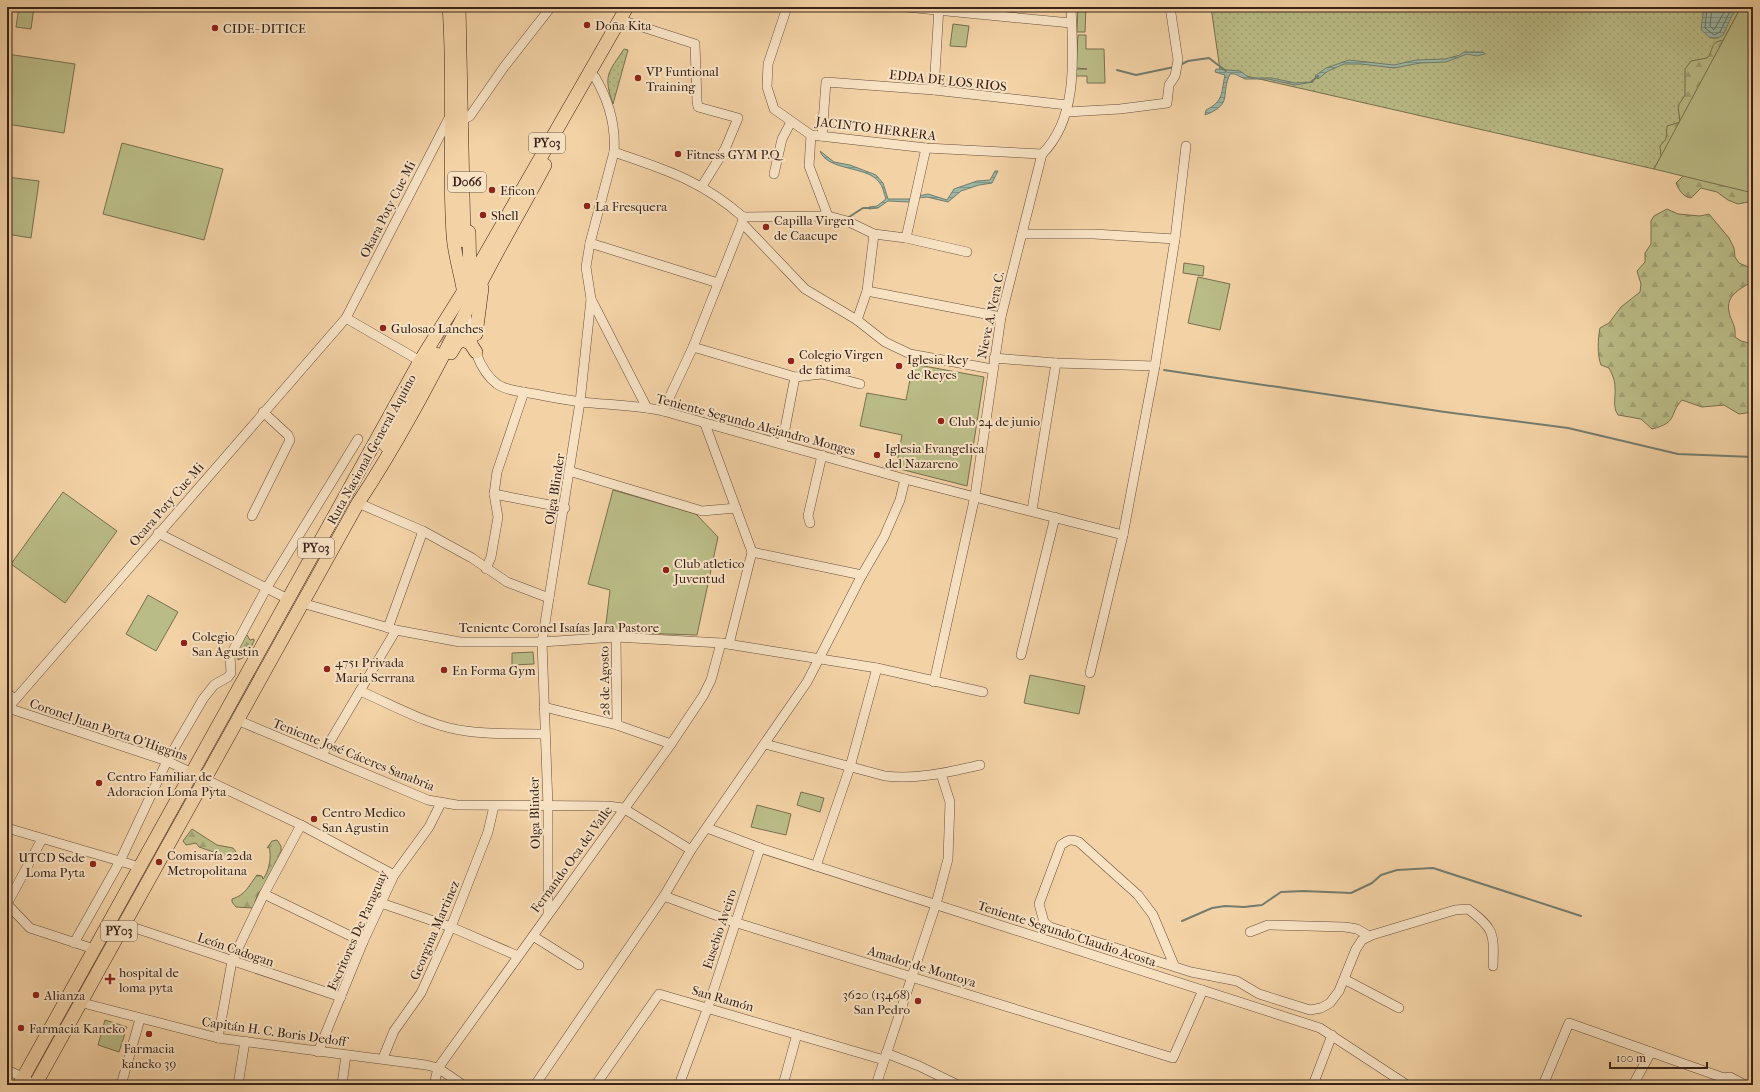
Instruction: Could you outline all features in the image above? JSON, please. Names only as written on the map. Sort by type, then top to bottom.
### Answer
[{"type":"highway","name":"D066","points":[[449,7],[452,37],[462,241],[469,308]]},
{"type":"highway","name":"D066","points":[[459,7],[461,49],[456,117],[465,145],[462,241],[467,286]]},
{"type":"highway","name":"Ruta Nacional General Aquino","points":[[21,1081],[420,361],[467,286],[627,7]]},
{"type":"highway","name":"Ruta Nacional General Aquino","points":[[35,1085],[79,1002],[302,603],[361,500],[388,458],[434,375],[483,279],[560,136],[636,7]]},
{"type":"highway","points":[[462,241],[474,252],[480,253],[491,243]]},
{"type":"highway","points":[[443,326],[455,283],[462,241]]},
{"type":"highway","points":[[476,334],[483,279]]},
{"type":"highway","points":[[434,375],[443,367],[460,341],[469,342],[476,352]]},
{"type":"highway","points":[[361,500],[370,474],[442,343]]},
{"type":"street","points":[[456,117],[470,116],[504,67],[551,7]]},
{"type":"street","name":"JACINTO HERRERA","points":[[786,7],[768,64],[767,87],[774,109],[811,136],[926,148],[1042,154]]},
{"type":"street","points":[[906,7],[1071,23]]},
{"type":"street","name":"Nieve A. Vera C.","points":[[934,682],[975,496],[992,369],[1001,317],[1042,154],[1052,144],[1067,108],[1072,64],[1071,7]]},
{"type":"street","name":"EDDA DE LOS RIOS","points":[[822,136],[826,82],[934,90],[1067,108],[1120,109],[1167,103],[1169,85],[1175,76],[1178,60],[1170,7]]},
{"type":"street","points":[[934,90],[939,9]]},
{"type":"street","points":[[627,22],[695,44],[698,107],[738,118],[726,149],[702,186]]},
{"type":"street","name":"Olga Blinder","points":[[548,913],[548,806],[542,642],[580,402],[591,299],[586,267],[590,243],[614,152],[615,136],[611,113],[596,77]]},
{"type":"street","name":"Okara Poty Cue Mi","points":[[346,318],[456,117]]},
{"type":"street","points":[[774,174],[782,139],[791,122]]},
{"type":"street","points":[[811,136],[809,166],[828,216]]},
{"type":"street","points":[[1090,673],[1123,535],[1155,366],[1175,239],[1186,146]]},
{"type":"street","points":[[906,238],[926,148]]},
{"type":"street","points":[[614,152],[672,172],[702,186],[743,220],[805,289],[857,320],[886,342],[910,354],[992,369]]},
{"type":"street","points":[[743,220],[828,216],[847,221],[874,234],[906,238],[967,252]]},
{"type":"street","points":[[662,411],[694,347],[743,220]]},
{"type":"street","points":[[857,320],[867,291],[874,234]]},
{"type":"street","points":[[1022,234],[1094,234],[1175,239]]},
{"type":"street","points":[[590,243],[718,283]]},
{"type":"street","points":[[867,291],[1001,317]]},
{"type":"street","points":[[591,299],[647,408]]},
{"type":"street","points":[[469,308],[476,334],[476,352]]},
{"type":"street","points":[[469,308],[476,352]]},
{"type":"street","points":[[346,318],[420,361]]},
{"type":"street","name":"Ocara Poty Cue Mi","points":[[7,708],[346,318]]},
{"type":"street","points":[[694,347],[795,377],[822,374],[860,384]]},
{"type":"street","name":"Teniente Segundo Alejandro Monges","points":[[476,352],[481,364],[496,383],[524,392],[580,402],[647,408],[662,411],[905,479],[1032,510],[1123,535]]},
{"type":"street","points":[[994,358],[1056,363],[1155,366]]},
{"type":"street","points":[[1032,510],[1056,363]]},
{"type":"street","points":[[782,444],[795,377]]},
{"type":"street","points":[[486,570],[491,557],[498,517],[494,494],[497,472],[524,392]]},
{"type":"street","points":[[252,516],[290,440],[288,435],[263,412]]},
{"type":"street","points":[[705,424],[752,552],[862,575]]},
{"type":"street","points":[[74,943],[120,861],[167,760],[203,699],[214,685],[228,677],[231,673],[230,656],[266,589],[358,439]]},
{"type":"street","points":[[810,523],[808,516],[822,455]]},
{"type":"street","points":[[569,471],[702,511],[736,508]]},
{"type":"street","points":[[535,1085],[664,896],[691,850],[766,744],[807,682],[862,575],[884,537],[894,516],[905,479]]},
{"type":"street","points":[[494,494],[564,508]]},
{"type":"street","points":[[361,500],[423,531],[472,558],[486,570],[518,587],[549,598]]},
{"type":"street","points":[[1021,655],[1055,517]]},
{"type":"street","points":[[322,755],[360,691],[392,629],[423,531]]},
{"type":"street","points":[[158,533],[288,599]]},
{"type":"street","name":"Fernando Oca del Valle","points":[[434,1085],[438,1068],[704,696],[725,644],[752,552]]},
{"type":"street","name":"Teniente Coronel Isaías Jara Pastore","points":[[302,603],[392,629],[460,642],[542,642],[616,637],[725,644],[877,668],[983,692]]},
{"type":"street","name":"28 de Agosto","points":[[616,637],[618,725]]},
{"type":"street","points":[[816,866],[850,767],[877,668]]},
{"type":"street","points":[[360,691],[440,725],[455,729],[481,732],[545,734]]},
{"type":"street","name":"Coronel Juan Porta O'Higgins","points":[[7,692],[15,699]]},
{"type":"street","points":[[544,707],[618,725],[671,744]]},
{"type":"street","name":"Coronel Juan Porta O'Higgins","points":[[7,708],[167,760],[301,825],[394,875]]},
{"type":"street","name":"Teniente José Cáceres Sanabria","points":[[237,720],[428,800],[441,803],[494,806],[608,806],[623,808],[691,850]]},
{"type":"street","points":[[766,744],[850,767],[898,778],[941,774],[980,765]]},
{"type":"street","points":[[876,1085],[936,904],[948,859],[950,802],[941,774]]},
{"type":"street","name":"Escritores De Paraguay","points":[[318,1052],[363,942],[394,875],[429,827],[441,803]]},
{"type":"street","name":"Georgina Martinez","points":[[383,1058],[394,1030],[421,993],[451,927],[488,832],[494,806]]},
{"type":"street","points":[[218,1038],[232,961],[264,894],[301,825]]},
{"type":"street","points":[[7,828],[140,867]]},
{"type":"street","name":"Teniente Segundo Claudio Acosta","points":[[707,828],[760,848],[1320,1028],[1407,1085]]},
{"type":"street","points":[[42,839],[7,904],[30,928],[94,949]]},
{"type":"street","points":[[1174,965],[1153,916],[1138,895],[1079,842],[1074,839],[1068,840],[1061,846],[1039,904],[1044,922],[1050,927],[1174,965],[1191,972],[1236,981],[1259,994],[1310,1010],[1321,1008],[1330,1003],[1339,991],[1356,949],[1362,940],[1369,936],[1454,910],[1468,909],[1485,922],[1494,942],[1493,966]]},
{"type":"street","name":"Eusebio Aveiro","points":[[679,1085],[708,1007],[734,922],[760,848]]},
{"type":"street","points":[[264,894],[363,942]]},
{"type":"street","name":"Amador de Montoya","points":[[664,896],[734,922],[1173,1058],[1203,990]]},
{"type":"street","points":[[381,903],[451,927],[518,956]]},
{"type":"street","name":"León Cadogan","points":[[123,924],[341,997]]},
{"type":"street","points":[[1250,932],[1268,925],[1345,927],[1357,929],[1369,936]]},
{"type":"street","points":[[532,936],[579,965]]},
{"type":"street","points":[[1188,985],[1191,972]]},
{"type":"street","points":[[1344,979],[1399,1008]]},
{"type":"street","name":"San Ramón","points":[[597,1083],[659,994],[797,1034],[920,1066],[958,1085]]},
{"type":"street","name":"Capitán H. C. Boris Dedoff","points":[[79,1002],[218,1038],[318,1052],[383,1058],[438,1068],[463,1085]]},
{"type":"street","points":[[121,1085],[140,1019]]},
{"type":"street","points":[[1543,1085],[1569,1023],[1651,1052],[1724,1083],[1730,1077],[1746,1085]]},
{"type":"street","points":[[783,1085],[797,1034]]},
{"type":"street","points":[[1313,1085],[1332,1035]]},
{"type":"street","points":[[238,1085],[245,1041]]},
{"type":"street","points":[[1633,1085],[1651,1052]]},
{"type":"street","points":[[342,1085],[346,1055]]},
{"type":"street","points":[[7,1070],[21,1081],[35,1085]]},
{"type":"green space","points":[[19,7],[34,7],[31,29],[16,27]]},
{"type":"green space","points":[[1078,7],[1086,7],[1085,32],[1077,32]]},
{"type":"green space","points":[[1211,7],[1741,7],[1654,169],[1220,70]]},
{"type":"green space","points":[[1741,7],[1753,7],[1753,193],[1654,169]]},
{"type":"green space","points":[[1753,7],[1753,201],[1738,204],[1728,200],[1717,192],[1701,188],[1691,198],[1688,197],[1682,193],[1676,183],[1685,174],[1661,157],[1660,146],[1666,139],[1667,126],[1680,122],[1678,106],[1685,95],[1685,69],[1691,61],[1707,58],[1714,44],[1725,40]]},
{"type":"green space","points":[[953,24],[969,26],[966,47],[950,46]]},
{"type":"green space","points":[[1078,35],[1086,35],[1086,49],[1104,49],[1105,83],[1087,83],[1087,76],[1076,76],[1076,69],[1087,69],[1076,68]]},
{"type":"green space","points":[[624,49],[628,50],[613,104],[608,87],[609,75],[611,69]]},
{"type":"green space","points":[[7,54],[75,64],[64,133],[7,124]]},
{"type":"green space","points":[[122,143],[223,169],[204,240],[103,214]]},
{"type":"green space","points":[[7,177],[39,181],[31,238],[7,234]]},
{"type":"green space","points":[[1667,209],[1678,214],[1700,216],[1709,214],[1729,238],[1734,248],[1735,257],[1739,263],[1753,269],[1753,281],[1735,293],[1728,306],[1735,329],[1735,337],[1741,341],[1753,344],[1753,412],[1739,414],[1724,405],[1702,407],[1682,400],[1670,421],[1652,429],[1641,419],[1618,415],[1616,412],[1614,379],[1609,368],[1601,365],[1598,352],[1598,341],[1600,328],[1609,323],[1621,307],[1640,292],[1641,284],[1637,271],[1645,262],[1645,253],[1651,244],[1651,221],[1654,216]]},
{"type":"green space","points":[[1184,263],[1204,266],[1203,276],[1183,273]]},
{"type":"green space","points":[[1198,277],[1230,284],[1220,330],[1188,323]]},
{"type":"green space","points":[[913,364],[984,377],[967,486],[896,468],[902,435],[860,426],[867,393],[906,400]]},
{"type":"green space","points":[[613,490],[696,514],[718,537],[697,635],[605,632],[610,590],[588,584]]},
{"type":"green space","points":[[63,492],[117,531],[65,603],[11,564]]},
{"type":"green space","points":[[148,595],[178,612],[156,651],[126,634]]},
{"type":"green space","points":[[244,635],[247,635],[250,640],[254,639],[254,641],[247,656],[238,660],[239,651]]},
{"type":"green space","points":[[533,652],[534,664],[512,665],[512,653]]},
{"type":"green space","points":[[1030,675],[1085,686],[1079,714],[1024,703]]},
{"type":"green space","points":[[801,792],[824,798],[820,812],[797,805]]},
{"type":"green space","points":[[757,805],[791,814],[786,835],[751,827]]},
{"type":"green space","points":[[192,829],[217,845],[233,848],[236,852],[235,857],[227,860],[222,855],[199,847],[196,843],[186,845],[183,841]]},
{"type":"green space","points":[[277,840],[281,846],[281,854],[275,863],[275,871],[258,894],[253,908],[236,907],[232,902],[232,899],[241,895],[257,875],[262,876],[263,879],[265,876],[270,859],[269,847],[267,848],[272,841]]},
{"type":"green space","points":[[105,1020],[127,1027],[119,1052],[98,1045]]},
{"type":"water","points":[[1704,7],[1736,7],[1723,35],[1716,38],[1711,38],[1701,29]]},
{"type":"water","points":[[1464,52],[1483,52],[1485,54],[1477,56],[1467,54],[1446,62],[1420,63],[1394,68],[1361,64],[1344,64],[1328,71],[1318,79],[1315,76],[1326,68],[1349,60],[1394,65],[1416,60],[1445,59],[1460,55]]},
{"type":"water","points":[[1216,69],[1240,71],[1250,78],[1272,78],[1295,83],[1313,82],[1295,85],[1268,79],[1245,79],[1235,74],[1230,74],[1227,81],[1225,98],[1220,107],[1205,115],[1206,110],[1212,107],[1219,100],[1222,92],[1225,75],[1215,72]]},
{"type":"water","points":[[820,151],[834,162],[850,165],[876,175],[883,183],[888,199],[910,199],[909,202],[888,201],[878,208],[869,209],[869,207],[877,206],[886,199],[879,182],[874,177],[866,173],[831,162],[824,157]]},
{"type":"water","points":[[995,171],[998,171],[992,183],[979,185],[961,191],[948,202],[927,197],[918,198],[918,196],[928,194],[947,200],[954,189],[977,181],[990,180]]},
{"type":"waterway","points":[[1180,65],[1188,61],[1209,58],[1226,71]]},
{"type":"waterway","points":[[1117,70],[1136,75],[1174,67]]},
{"type":"waterway","points":[[1311,82],[1318,76]]},
{"type":"waterway","points":[[849,217],[863,208],[870,208]]},
{"type":"waterway","points":[[1164,370],[1445,412],[1568,428],[1678,454],[1753,457]]},
{"type":"waterway","points":[[1182,921],[1212,908],[1225,906],[1244,907],[1262,905],[1281,892],[1303,891],[1351,893],[1372,883],[1381,875],[1397,870],[1433,868],[1581,916]]},
{"type":"tunnel","points":[[442,343],[458,314],[464,293]]},
{"type":"place","name":"Doña Kita","points":[[587,25]]},
{"type":"place","name":"CIDE- DITICE","points":[[215,28]]},
{"type":"place","name":"VP Funtional Training","points":[[638,78]]},
{"type":"place","name":"Fitness GYM P.Q","points":[[678,154]]},
{"type":"place","name":"Eficon","points":[[492,190]]},
{"type":"place","name":"La Fresquera","points":[[587,206]]},
{"type":"place","name":"Shell","points":[[483,215]]},
{"type":"place","name":"Capilla Virgen de Caacupe","points":[[766,227]]},
{"type":"place","name":"Gulosao Lanches","points":[[383,328]]},
{"type":"place","name":"Colegio Virgen de fatima","points":[[791,361]]},
{"type":"place","name":"Iglesia Rey de Reyes","points":[[899,366]]},
{"type":"place","name":"Club 24 de junio","points":[[941,421]]},
{"type":"place","name":"Iglesia Evangelica del Nazareno","points":[[877,455]]},
{"type":"place","name":"Club atletico Juventud","points":[[666,570]]},
{"type":"place","name":"Colegio San Agustin","points":[[184,643]]},
{"type":"place","name":"4751 Privada Maria Serrana","points":[[327,669]]},
{"type":"place","name":"En Forma Gym","points":[[444,670]]},
{"type":"place","name":"Centro Familiar de Adoracion Loma Pyta","points":[[99,783]]},
{"type":"place","name":"Centro Medico San Agustin","points":[[314,819]]},
{"type":"place","name":"Comisaría 22da Metropolitana","points":[[159,862]]},
{"type":"place","name":"UTCD Sede Loma Pyta","points":[[93,864]]},
{"type":"place","name":"hospital de loma pyta","points":[[110,979]]},
{"type":"place","name":"Alianza","points":[[36,995]]},
{"type":"place","name":"3620 (13468) San Pedro","points":[[918,1001]]},
{"type":"place","name":"Farmacia Kaneko","points":[[21,1028]]},
{"type":"place","name":"Farmacia kaneko 39","points":[[149,1034]]}]
